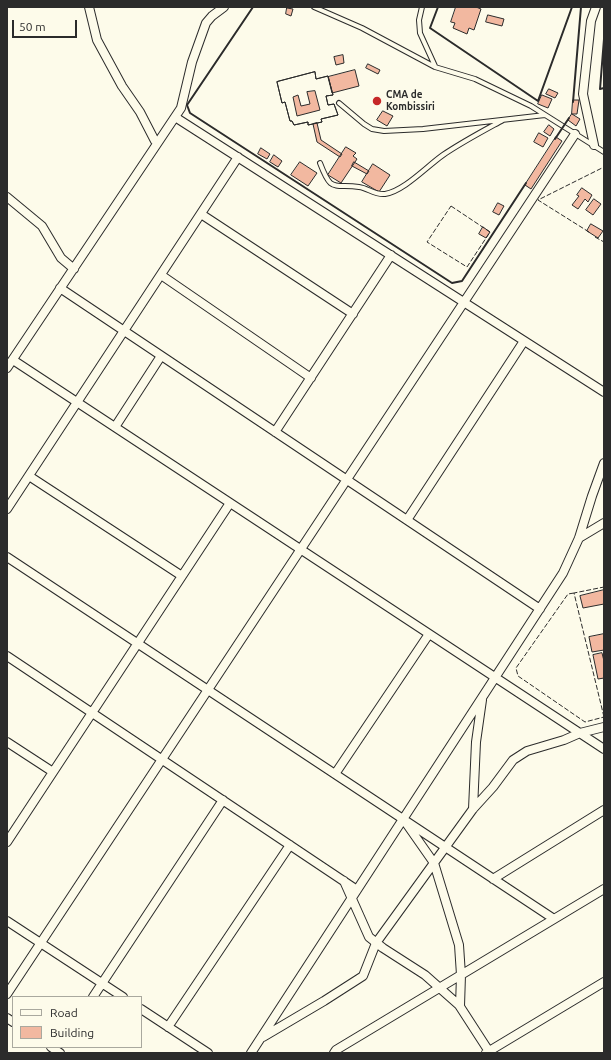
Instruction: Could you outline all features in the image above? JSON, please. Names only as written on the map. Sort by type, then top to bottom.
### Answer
[{"type":"street","points":[[89,7],[97,40],[122,86],[140,112],[155,141]]},
{"type":"street","points":[[7,368],[181,108],[192,62],[206,23],[223,7]]},
{"type":"street","points":[[594,145],[583,94],[591,21],[596,7]]},
{"type":"street","points":[[175,117],[604,392]]},
{"type":"street","points":[[7,994],[463,301],[575,134]]},
{"type":"street","points":[[7,509],[238,157]]},
{"type":"street","points":[[7,197],[42,226],[61,258],[74,269]]},
{"type":"street","points":[[201,214],[353,314]]},
{"type":"street","points":[[275,432],[391,255]]},
{"type":"street","points":[[161,275],[311,378]]},
{"type":"street","points":[[60,288],[540,609]]},
{"type":"street","points":[[407,520],[524,341]]},
{"type":"street","points":[[115,426],[161,356]]},
{"type":"street","points":[[13,360],[604,749]]},
{"type":"street","points":[[251,1053],[496,678],[562,573],[579,538],[604,463]]},
{"type":"street","points":[[29,476],[182,576]]},
{"type":"street","points":[[7,840],[230,503]]},
{"type":"street","points":[[579,538],[604,523]]},
{"type":"street","points":[[7,557],[554,919]]},
{"type":"street","points":[[335,774],[429,634]]},
{"type":"street","points":[[7,656],[357,890]]},
{"type":"street","points":[[472,809],[476,742],[482,698]]},
{"type":"street","points":[[260,1039],[363,976],[376,943],[472,809],[493,787],[513,760],[527,751],[564,740],[580,733],[604,727]]},
{"type":"street","points":[[7,742],[53,772]]},
{"type":"street","points":[[94,996],[223,800]]},
{"type":"street","points":[[493,879],[604,810]]},
{"type":"street","points":[[403,819],[434,863],[459,945],[461,975],[460,1006]]},
{"type":"street","points":[[168,1027],[290,845]]},
{"type":"street","points":[[344,881],[369,937],[442,986],[460,1006],[488,1052],[604,982]]},
{"type":"street","points":[[334,1053],[336,1050],[442,986],[604,890]]},
{"type":"street","points":[[7,921],[122,996]]},
{"type":"street","points":[[142,1010],[208,1053]]},
{"type":"lane","points":[[314,7],[362,28],[435,67],[475,79],[531,106],[604,152]]},
{"type":"lane","points":[[422,7],[419,20],[420,33],[435,67]]},
{"type":"lane","points":[[339,103],[372,129],[384,131],[422,129],[545,115]]},
{"type":"lane","points":[[320,163],[326,180],[332,185],[362,187],[376,194],[393,192],[466,140],[504,120]]},
{"type":"building","points":[[456,7],[476,7],[481,9],[474,30],[469,28],[467,34],[453,28],[455,23],[451,22]]},
{"type":"building","points":[[287,8],[293,9],[291,16],[286,14]]},
{"type":"building","points":[[488,15],[504,19],[502,26],[486,22]]},
{"type":"building","points":[[343,55],[344,63],[336,65],[334,57]]},
{"type":"building","points":[[368,64],[380,70],[378,74],[366,68]]},
{"type":"building","points":[[355,70],[359,86],[332,93],[328,77]]},
{"type":"building","points":[[315,72],[316,79],[328,76],[333,95],[326,96],[328,105],[334,104],[338,115],[321,119],[322,122],[308,125],[308,122],[294,125],[292,121],[290,121],[285,102],[282,103],[277,82]],"holes":[[[315,91],[320,110],[297,116],[293,97],[298,95],[301,106],[310,104],[307,92]]]},
{"type":"building","points":[[315,72],[316,79],[328,76],[333,95],[326,96],[328,105],[334,104],[338,115],[321,119],[322,122],[308,125],[308,122],[294,125],[292,121],[290,121],[285,102],[282,103],[277,82]]},
{"type":"building","points":[[549,89],[558,93],[555,98],[546,94]]},
{"type":"building","points":[[542,95],[552,99],[548,108],[538,104]]},
{"type":"building","points":[[573,100],[579,100],[577,114],[572,114]]},
{"type":"building","points":[[383,111],[393,116],[387,126],[377,120]]},
{"type":"building","points":[[572,114],[580,119],[576,126],[568,120]]},
{"type":"building","points":[[317,123],[321,140],[342,154],[340,157],[317,142],[313,124]]},
{"type":"building","points":[[549,125],[554,129],[550,136],[544,132]]},
{"type":"building","points":[[539,133],[548,138],[543,147],[534,142]]},
{"type":"building","points":[[556,137],[562,141],[531,189],[525,185]]},
{"type":"building","points":[[346,147],[356,153],[353,156],[357,159],[341,183],[328,175]]},
{"type":"building","points":[[261,148],[270,154],[267,159],[258,154]]},
{"type":"building","points":[[274,155],[282,161],[278,167],[270,162]]},
{"type":"building","points":[[300,162],[317,173],[308,186],[291,175]]},
{"type":"building","points":[[354,162],[369,171],[367,174],[352,166]]},
{"type":"building","points":[[373,164],[390,175],[379,192],[362,182]]},
{"type":"building","points":[[582,188],[592,195],[588,202],[585,199],[578,209],[572,205],[579,196],[577,195]]},
{"type":"building","points":[[594,199],[601,204],[593,215],[586,210]]},
{"type":"building","points":[[498,203],[504,206],[499,215],[493,212]]},
{"type":"building","points":[[591,224],[603,231],[598,238],[587,231]]},
{"type":"building","points":[[483,227],[490,232],[486,238],[479,234]]},
{"type":"building","points":[[604,590],[604,604],[583,608],[580,596]]},
{"type":"building","points":[[604,634],[604,650],[592,652],[589,637]]},
{"type":"building","points":[[602,653],[604,661],[604,678],[598,679],[593,655]]},
{"type":"fence","points":[[589,232],[538,200],[604,167]]},
{"type":"fence","points":[[451,206],[490,232],[467,267],[427,242],[451,206]]},
{"type":"fence","points":[[595,237],[604,242]]},
{"type":"fence","points":[[604,587],[574,593],[604,717]]},
{"type":"fence","points":[[574,593],[568,594],[516,668],[518,676],[585,722],[604,717]]},
{"type":"wall","points":[[253,7],[187,105],[190,113],[452,283],[462,281],[526,183]]},
{"type":"wall","points":[[438,7],[430,28],[538,101],[572,7]]},
{"type":"wall","points":[[573,102],[581,7]]},
{"type":"wall","points":[[604,39],[600,89],[604,88]]},
{"type":"wall","points":[[555,139],[569,118]]},
{"type":"place","name":"CMA de Kombissiri","points":[[377,101]]}]
